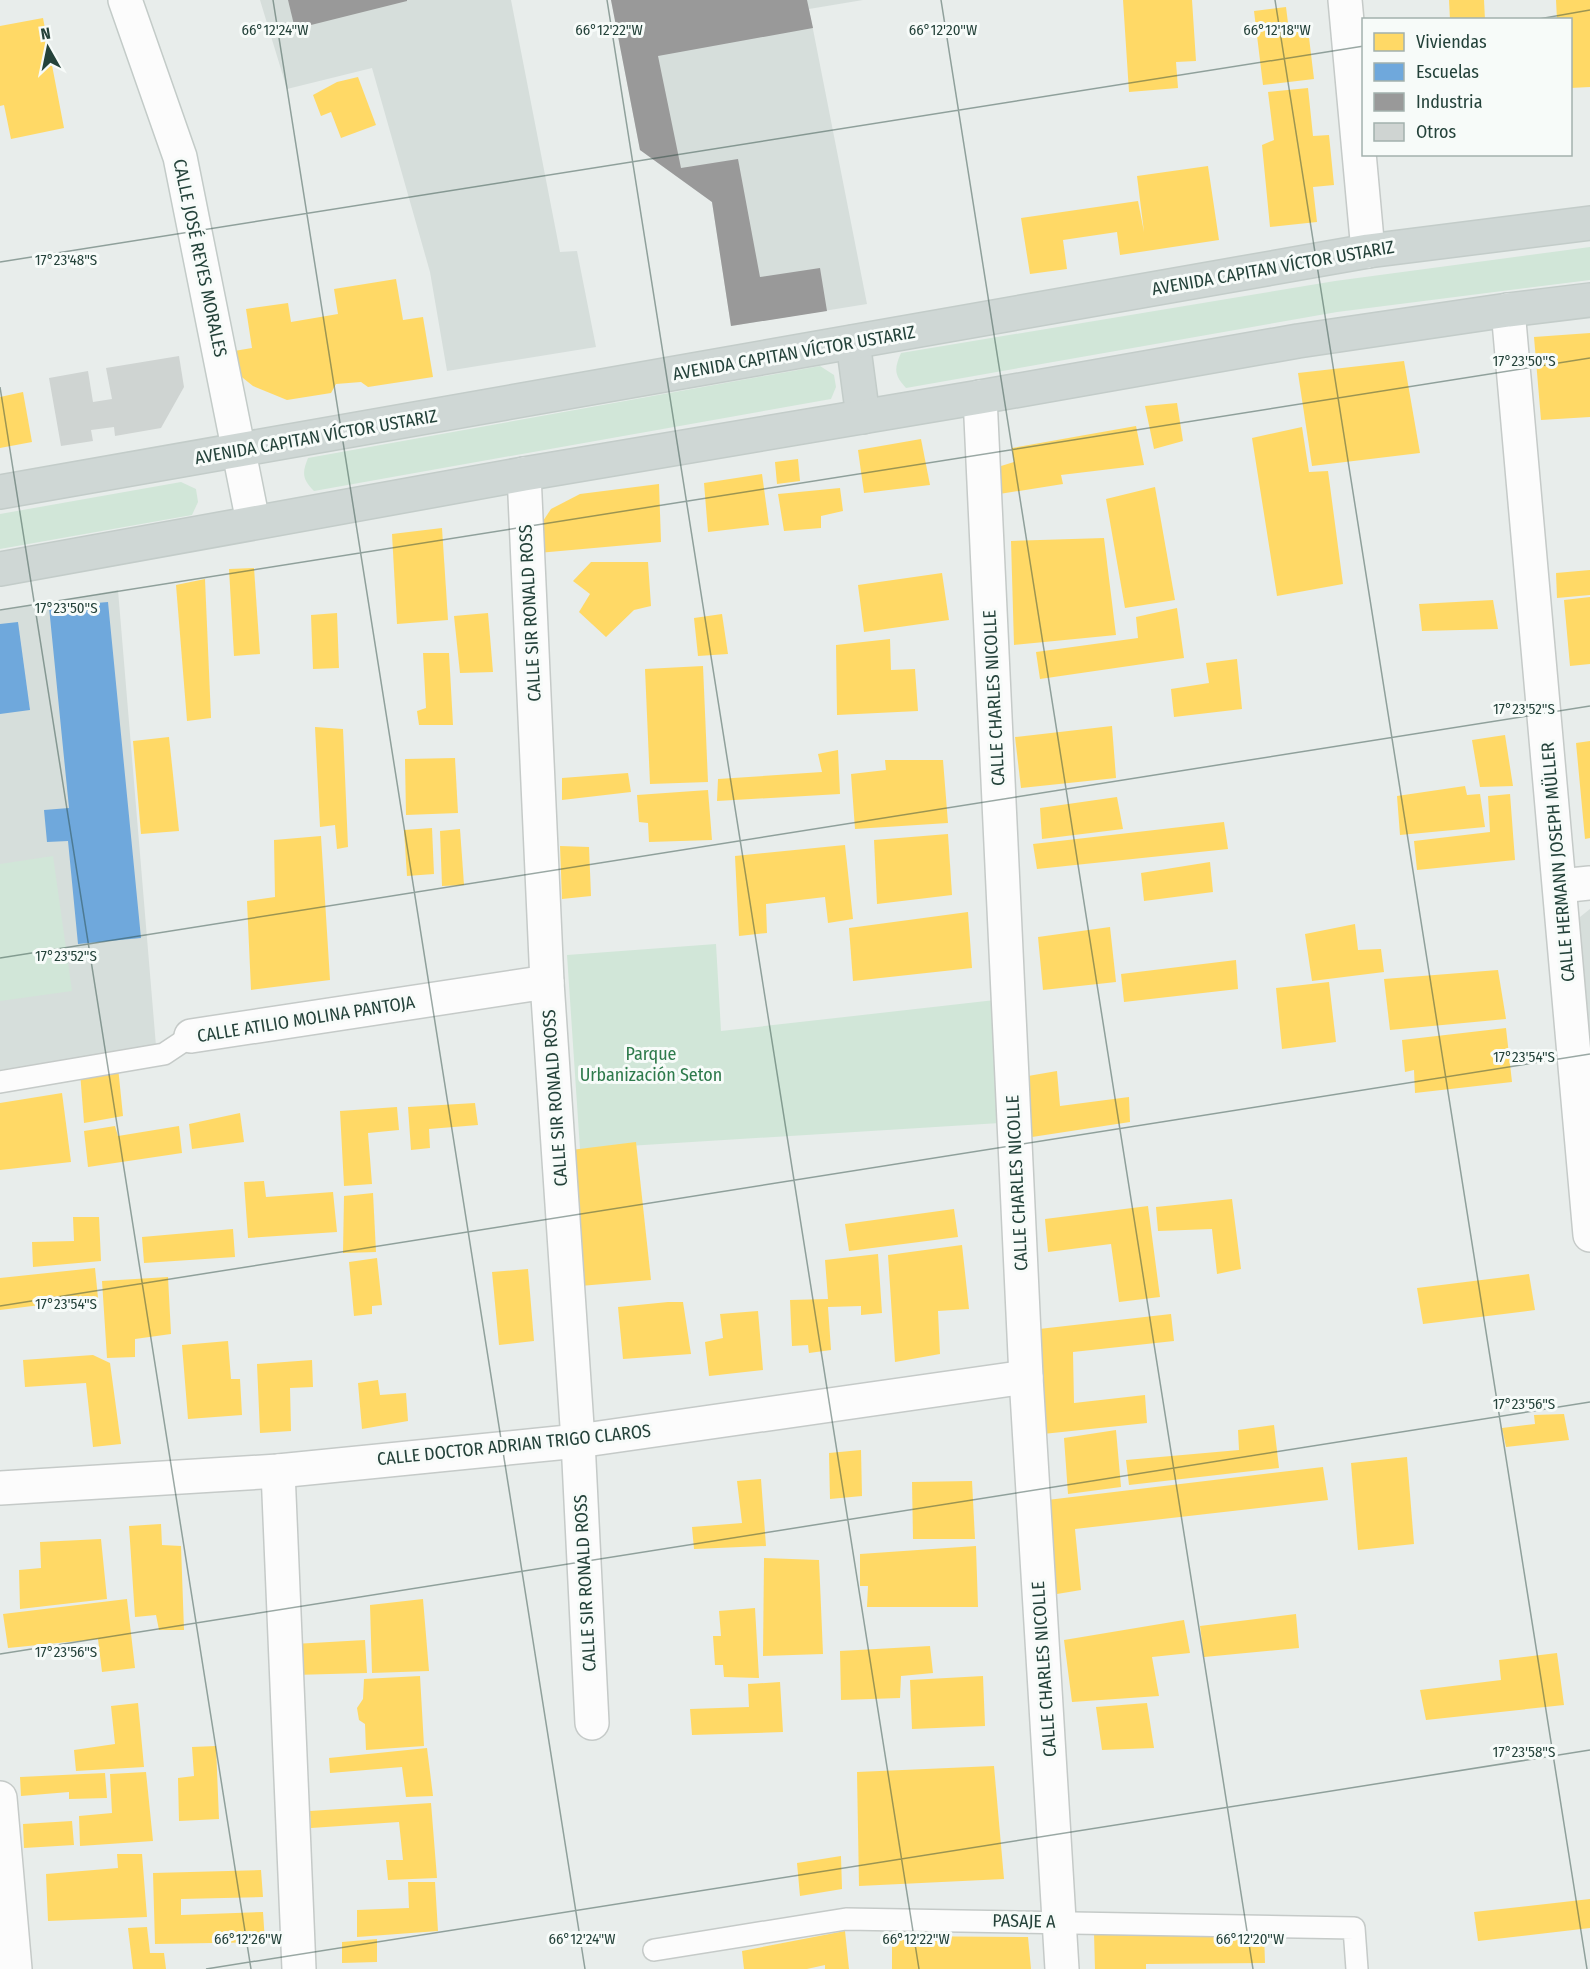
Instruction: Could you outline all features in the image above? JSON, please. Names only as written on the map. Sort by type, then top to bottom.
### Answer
[{"type":"main road","name":"AVENIDA CAPITAN VÍCTOR USTARIZ","points":[[0,492],[1368,250],[1590,222]]},
{"type":"main road","points":[[0,569],[524,474],[1298,341],[1590,300]]},
{"type":"main road","points":[[853,342],[863,417]]},
{"type":"street","name":"CALLE JOSÉ REYES MORALES","points":[[125,0],[180,157],[253,522]]},
{"type":"street","points":[[1346,0],[1368,250]]},
{"type":"street","name":"CALLE HERMANN JOSEPH MÜLLER","points":[[1508,310],[1575,884],[1590,1235]]},
{"type":"street","name":"CALLE CHARLES NICOLLE","points":[[980,397],[1026,1377],[1062,1969]]},
{"type":"street","name":"CALLE SIR RONALD ROSS","points":[[524,474],[547,982],[578,1441],[592,1723]]},
{"type":"street","name":"CALLE ATILIO MOLINA PANTOJA","points":[[191,1036],[547,982]]},
{"type":"street","name":"CALLE DOCTOR ADRIAN TRIGO CLAROS","points":[[0,1488],[278,1471],[578,1441],[1026,1377]]},
{"type":"street","points":[[278,1471],[299,1969]]},
{"type":"street","points":[[0,1798],[15,1969]]},
{"type":"lane","name":"CALLE ATILIO MOLINA PANTOJA","points":[[0,1082],[164,1054],[191,1036]]},
{"type":"lane","name":"PASAJE A","points":[[654,1950],[846,1919],[1354,1928],[1357,1969]]},
{"type":"shaded area","points":[[260,0],[511,0],[560,252],[577,251],[596,347],[447,371],[430,272],[372,68],[287,89]]},
{"type":"shaded area","points":[[611,0],[863,0],[809,9],[867,304],[731,326],[712,202],[640,150]]},
{"type":"shaded area","points":[[118,590],[156,1046],[0,1070],[0,611]]},
{"type":"shaded area","points":[[1590,909],[1590,1101],[1575,933],[1580,917]]},
{"type":"green space","points":[[1590,247],[1590,280],[1337,312],[906,388],[896,372],[901,353],[1335,281]]},
{"type":"green space","points":[[820,366],[834,375],[836,387],[831,399],[314,491],[304,476],[308,458]]},
{"type":"green space","points":[[181,482],[196,489],[198,502],[192,515],[0,549],[0,514]]},
{"type":"green space","points":[[53,856],[72,991],[0,1001],[0,864]]},
{"type":"green space","name":"Parque Urbanización Seton","points":[[716,944],[721,1031],[995,1000],[1000,1123],[580,1149],[567,955]]},
{"type":"building: Viviendas","points":[[1123,0],[1192,0],[1196,61],[1176,62],[1178,88],[1129,92]]},
{"type":"building: Viviendas","points":[[1449,0],[1484,0],[1485,18],[1450,18]]},
{"type":"building: Viviendas","points":[[1556,0],[1590,0],[1590,87],[1572,88],[1572,18],[1557,18]]},
{"type":"building: Viviendas","points":[[1286,7],[1289,31],[1308,29],[1314,79],[1263,85],[1254,11]]},
{"type":"building: Viviendas","points":[[43,18],[64,128],[11,139],[4,105],[0,106],[0,26]]},
{"type":"building: Viviendas","points":[[358,77],[376,125],[341,138],[331,112],[321,116],[313,95],[337,82]]},
{"type":"building: Viviendas","points":[[1308,88],[1313,136],[1329,135],[1334,185],[1313,187],[1317,222],[1270,227],[1262,145],[1274,140],[1268,92]]},
{"type":"building: Viviendas","points":[[1208,166],[1219,240],[1120,255],[1117,232],[1063,240],[1067,269],[1030,274],[1021,218],[1138,201],[1144,232],[1137,176]]},
{"type":"building: Viviendas","points":[[396,279],[403,320],[423,317],[433,377],[368,387],[361,382],[336,384],[331,393],[287,400],[253,386],[238,374],[234,351],[252,348],[246,309],[288,303],[291,322],[338,314],[334,289]]},
{"type":"building: Viviendas","points":[[1590,333],[1590,417],[1541,420],[1534,337]]},
{"type":"building: Viviendas","points":[[1404,361],[1420,453],[1312,466],[1298,373]]},
{"type":"building: Viviendas","points":[[23,392],[32,442],[0,448],[0,397]]},
{"type":"building: Viviendas","points":[[1177,403],[1183,441],[1154,449],[1145,406]]},
{"type":"building: Viviendas","points":[[1136,426],[1144,465],[1061,475],[1063,484],[993,495],[988,470],[1014,462],[1012,448]]},
{"type":"building: Viviendas","points":[[1302,427],[1309,472],[1328,471],[1343,584],[1277,596],[1252,438]]},
{"type":"building: Viviendas","points":[[921,439],[930,485],[864,493],[858,450]]},
{"type":"building: Viviendas","points":[[798,459],[800,481],[777,484],[775,462]]},
{"type":"building: Viviendas","points":[[762,474],[769,525],[708,532],[704,483]]},
{"type":"building: Viviendas","points":[[659,484],[661,542],[538,553],[535,533],[551,509],[580,494]]},
{"type":"building: Viviendas","points":[[1155,487],[1175,600],[1125,608],[1106,499]]},
{"type":"building: Viviendas","points":[[840,488],[843,511],[821,516],[821,528],[784,531],[778,494]]},
{"type":"building: Viviendas","points":[[442,528],[448,620],[397,624],[392,534]]},
{"type":"building: Viviendas","points":[[1104,538],[1116,635],[1014,645],[1011,541]]},
{"type":"building: Viviendas","points":[[591,562],[648,562],[651,606],[634,610],[606,637],[579,612],[590,594],[573,581]]},
{"type":"building: Viviendas","points":[[254,568],[260,654],[234,656],[229,569]]},
{"type":"building: Viviendas","points":[[1590,570],[1590,595],[1557,598],[1556,573]]},
{"type":"building: Viviendas","points":[[942,573],[949,620],[864,632],[858,585]]},
{"type":"building: Viviendas","points":[[205,579],[211,718],[187,721],[176,585]]},
{"type":"building: Viviendas","points":[[1590,597],[1590,664],[1570,666],[1564,600]]},
{"type":"building: Viviendas","points":[[1493,600],[1498,629],[1422,631],[1419,604]]},
{"type":"building: Viviendas","points":[[1177,608],[1184,658],[1040,679],[1036,652],[1138,638],[1136,617]]},
{"type":"building: Viviendas","points":[[337,613],[339,668],[313,669],[311,615]]},
{"type":"building: Viviendas","points":[[488,613],[493,672],[460,673],[454,616]]},
{"type":"building: Viviendas","points":[[722,614],[728,654],[698,656],[694,618]]},
{"type":"building: Viviendas","points":[[890,639],[891,670],[915,669],[918,711],[837,715],[836,645]]},
{"type":"building: Viviendas","points":[[423,653],[449,653],[453,725],[419,725],[417,711],[426,708]]},
{"type":"building: Viviendas","points":[[1237,659],[1242,709],[1174,717],[1171,689],[1209,683],[1206,663]]},
{"type":"building: Viviendas","points":[[703,666],[708,782],[650,784],[645,669]]},
{"type":"building: Viviendas","points":[[1112,726],[1116,778],[1021,788],[1015,737]]},
{"type":"building: Viviendas","points":[[315,727],[343,729],[348,847],[337,849],[335,825],[320,827]]},
{"type":"building: Viviendas","points":[[1505,735],[1513,786],[1480,787],[1472,740]]},
{"type":"building: Viviendas","points":[[169,737],[179,831],[141,834],[133,741]]},
{"type":"building: Viviendas","points":[[1590,741],[1590,838],[1585,839],[1576,743]]},
{"type":"building: Viviendas","points":[[838,750],[840,794],[717,801],[718,779],[822,772],[818,754]]},
{"type":"building: Viviendas","points":[[455,758],[458,813],[406,815],[405,759]]},
{"type":"building: Viviendas","points":[[885,760],[943,760],[948,823],[855,829],[851,774],[886,770]]},
{"type":"building: Viviendas","points":[[628,773],[631,792],[562,800],[562,778]]},
{"type":"building: Viviendas","points":[[1465,786],[1467,795],[1480,794],[1485,827],[1400,835],[1397,796]]},
{"type":"building: Viviendas","points":[[708,790],[712,840],[649,842],[648,823],[639,822],[637,795]]},
{"type":"building: Viviendas","points":[[1510,794],[1515,860],[1417,870],[1414,841],[1490,832],[1488,796]]},
{"type":"building: Viviendas","points":[[1117,797],[1123,829],[1042,839],[1040,808]]},
{"type":"building: Viviendas","points":[[1224,822],[1228,849],[1037,869],[1033,844]]},
{"type":"building: Viviendas","points":[[432,828],[434,874],[407,876],[404,830]]},
{"type":"building: Viviendas","points":[[460,829],[464,885],[442,886],[440,831]]},
{"type":"building: Viviendas","points":[[948,834],[952,895],[877,904],[874,840]]},
{"type":"building: Viviendas","points":[[321,836],[330,980],[251,990],[247,901],[275,897],[274,840]]},
{"type":"building: Viviendas","points":[[845,845],[853,919],[828,923],[825,897],[766,904],[767,933],[739,936],[735,856]]},
{"type":"building: Viviendas","points":[[560,846],[589,847],[591,896],[562,899]]},
{"type":"building: Viviendas","points":[[1210,862],[1213,892],[1144,901],[1141,873]]},
{"type":"building: Viviendas","points":[[968,912],[972,968],[853,981],[849,928]]},
{"type":"building: Viviendas","points":[[1355,924],[1358,950],[1381,949],[1384,972],[1312,981],[1305,934]]},
{"type":"building: Viviendas","points":[[1110,927],[1116,982],[1043,990],[1038,937]]},
{"type":"building: Viviendas","points":[[1236,960],[1238,989],[1124,1002],[1121,974]]},
{"type":"building: Viviendas","points":[[1498,970],[1506,1019],[1390,1030],[1384,979]]},
{"type":"building: Viviendas","points":[[1329,982],[1336,1042],[1282,1049],[1276,988]]},
{"type":"building: Viviendas","points":[[1506,1028],[1512,1082],[1415,1093],[1414,1070],[1405,1072],[1402,1040]]},
{"type":"building: Viviendas","points":[[118,1067],[123,1116],[84,1123],[80,1072]]},
{"type":"building: Viviendas","points":[[1057,1071],[1060,1106],[1129,1097],[1130,1122],[1032,1137],[1028,1076]]},
{"type":"building: Viviendas","points":[[62,1093],[71,1162],[0,1170],[0,1103]]},
{"type":"building: Viviendas","points":[[475,1103],[478,1125],[429,1129],[430,1148],[411,1150],[408,1107]]},
{"type":"building: Viviendas","points":[[397,1107],[399,1130],[368,1133],[372,1184],[344,1186],[340,1111]]},
{"type":"building: Viviendas","points":[[240,1113],[244,1142],[192,1149],[189,1124]]},
{"type":"building: Viviendas","points":[[115,1126],[118,1136],[179,1126],[182,1153],[88,1167],[84,1131]]},
{"type":"building: Viviendas","points":[[636,1142],[651,1280],[580,1286],[571,1150]]},
{"type":"building: Viviendas","points":[[264,1181],[266,1197],[333,1192],[337,1232],[248,1238],[244,1182]]},
{"type":"building: Viviendas","points":[[373,1193],[376,1252],[343,1253],[344,1196]]},
{"type":"building: Viviendas","points":[[1232,1199],[1241,1269],[1217,1274],[1212,1229],[1158,1231],[1156,1207]]},
{"type":"building: Viviendas","points":[[1148,1206],[1160,1297],[1119,1302],[1111,1244],[1048,1252],[1045,1219]]},
{"type":"building: Viviendas","points":[[954,1209],[958,1237],[849,1251],[845,1224]]},
{"type":"building: Viviendas","points":[[73,1217],[99,1217],[101,1261],[33,1267],[32,1242],[74,1241]]},
{"type":"building: Viviendas","points":[[233,1229],[235,1257],[144,1263],[142,1237]]},
{"type":"building: Viviendas","points":[[962,1245],[969,1309],[938,1311],[940,1354],[895,1362],[888,1255]]},
{"type":"building: Viviendas","points":[[878,1254],[882,1313],[861,1315],[861,1306],[828,1307],[831,1350],[809,1353],[808,1345],[792,1346],[790,1300],[828,1299],[825,1260]]},
{"type":"building: Viviendas","points":[[377,1258],[382,1305],[372,1306],[372,1314],[354,1316],[349,1262]]},
{"type":"building: Viviendas","points":[[95,1268],[98,1298],[0,1310],[0,1278]]},
{"type":"building: Viviendas","points":[[528,1269],[534,1341],[499,1345],[492,1272]]},
{"type":"building: Viviendas","points":[[1529,1274],[1535,1310],[1423,1324],[1417,1288]]},
{"type":"building: Viviendas","points":[[168,1277],[171,1334],[135,1339],[135,1357],[107,1358],[102,1281]]},
{"type":"building: Viviendas","points":[[683,1302],[691,1354],[623,1359],[618,1307]]},
{"type":"building: Viviendas","points":[[758,1311],[763,1370],[709,1376],[705,1342],[723,1338],[720,1314]]},
{"type":"building: Viviendas","points":[[1171,1314],[1174,1341],[1073,1352],[1074,1403],[1145,1395],[1147,1423],[1043,1434],[1039,1329]]},
{"type":"building: Viviendas","points":[[228,1341],[231,1379],[240,1379],[242,1415],[188,1419],[182,1345]]},
{"type":"building: Viviendas","points":[[93,1355],[110,1363],[121,1444],[93,1447],[86,1383],[25,1387],[23,1360]]},
{"type":"building: Viviendas","points":[[312,1360],[313,1387],[290,1388],[291,1431],[260,1433],[257,1364]]},
{"type":"building: Viviendas","points":[[378,1380],[380,1395],[406,1393],[408,1421],[362,1429],[358,1383]]},
{"type":"building: Viviendas","points":[[1564,1414],[1569,1440],[1506,1447],[1502,1428],[1535,1424],[1534,1415]]},
{"type":"building: Viviendas","points":[[1274,1425],[1279,1468],[1129,1485],[1126,1460],[1239,1450],[1238,1430]]},
{"type":"building: Viviendas","points":[[1116,1430],[1121,1487],[1068,1494],[1064,1438]]},
{"type":"building: Viviendas","points":[[861,1450],[862,1496],[830,1499],[829,1453]]},
{"type":"building: Viviendas","points":[[1407,1457],[1414,1544],[1358,1550],[1351,1463]]},
{"type":"building: Viviendas","points":[[1323,1467],[1328,1500],[1075,1529],[1081,1590],[1045,1596],[1039,1501]]},
{"type":"building: Viviendas","points":[[761,1479],[766,1546],[694,1549],[692,1527],[742,1523],[737,1481]]},
{"type":"building: Viviendas","points":[[972,1481],[975,1539],[913,1539],[912,1482]]},
{"type":"building: Viviendas","points":[[161,1524],[162,1545],[181,1546],[184,1630],[159,1630],[156,1615],[135,1617],[129,1526]]},
{"type":"building: Viviendas","points":[[101,1539],[107,1599],[20,1609],[19,1570],[41,1568],[40,1542]]},
{"type":"building: Viviendas","points":[[976,1546],[978,1607],[867,1607],[868,1586],[860,1586],[860,1554]]},
{"type":"building: Viviendas","points":[[764,1558],[819,1560],[823,1654],[763,1656]]},
{"type":"building: Viviendas","points":[[127,1599],[135,1668],[102,1672],[98,1639],[8,1648],[3,1614]]},
{"type":"building: Viviendas","points":[[423,1599],[429,1671],[372,1673],[370,1605]]},
{"type":"building: Viviendas","points":[[755,1608],[759,1678],[724,1677],[723,1665],[715,1665],[713,1636],[721,1636],[719,1611]]},
{"type":"building: Viviendas","points":[[1296,1614],[1299,1648],[1204,1657],[1200,1626]]},
{"type":"building: Viviendas","points":[[1184,1620],[1190,1653],[1152,1657],[1159,1696],[1072,1702],[1064,1640]]},
{"type":"building: Viviendas","points":[[365,1640],[367,1673],[294,1675],[294,1644]]},
{"type":"building: Viviendas","points":[[930,1646],[933,1673],[901,1676],[900,1698],[841,1700],[840,1651]]},
{"type":"building: Viviendas","points":[[1557,1653],[1564,1705],[1426,1720],[1420,1690],[1501,1680],[1499,1660]]},
{"type":"building: Viviendas","points":[[420,1676],[424,1746],[366,1750],[365,1724],[359,1720],[357,1708],[363,1699],[364,1679]]},
{"type":"building: Viviendas","points":[[983,1676],[985,1726],[912,1729],[910,1680]]},
{"type":"building: Viviendas","points":[[780,1682],[783,1732],[692,1735],[690,1709],[749,1707],[748,1684]]},
{"type":"building: Viviendas","points":[[138,1703],[144,1767],[76,1771],[74,1750],[115,1744],[111,1706]]},
{"type":"building: Viviendas","points":[[1147,1703],[1154,1748],[1102,1750],[1096,1707]]},
{"type":"building: Viviendas","points":[[216,1746],[219,1819],[179,1821],[178,1778],[194,1776],[192,1747]]},
{"type":"building: Viviendas","points":[[427,1748],[433,1796],[406,1797],[402,1767],[330,1773],[329,1758]]},
{"type":"building: Viviendas","points":[[994,1766],[1004,1879],[859,1886],[857,1772]]},
{"type":"building: Viviendas","points":[[146,1772],[153,1841],[80,1846],[79,1816],[112,1813],[110,1774]]},
{"type":"building: Viviendas","points":[[105,1773],[107,1798],[69,1799],[69,1792],[21,1796],[20,1777]]},
{"type":"building: Viviendas","points":[[431,1803],[437,1878],[388,1880],[386,1860],[403,1860],[399,1822],[311,1828],[310,1811]]},
{"type":"building: Viviendas","points":[[72,1821],[74,1845],[24,1848],[23,1824]]},
{"type":"building: Viviendas","points":[[117,1854],[142,1854],[147,1917],[48,1921],[46,1874],[118,1868]]},
{"type":"building: Viviendas","points":[[841,1856],[842,1889],[800,1896],[797,1863]]},
{"type":"building: Viviendas","points":[[261,1870],[263,1897],[181,1899],[181,1915],[263,1912],[265,1942],[155,1944],[153,1873]]},
{"type":"building: Viviendas","points":[[408,1882],[435,1882],[438,1931],[357,1937],[357,1910],[409,1908]]},
{"type":"building: Viviendas","points":[[1590,1899],[1590,1928],[1478,1941],[1474,1912]]},
{"type":"building: Viviendas","points":[[147,1927],[150,1953],[164,1953],[166,1969],[133,1969],[128,1928]]},
{"type":"building: Viviendas","points":[[845,1931],[849,1969],[825,1969],[825,1965],[807,1969],[744,1969],[742,1951]]},
{"type":"building: Viviendas","points":[[1094,1933],[1264,1933],[1265,1963],[1146,1964],[1146,1969],[1095,1969]]},
{"type":"building: Viviendas","points":[[892,1936],[1028,1937],[1031,1969],[892,1969]]},
{"type":"building: Viviendas","points":[[377,1939],[377,1962],[342,1963],[342,1942]]},
{"type":"building: Escuelas","points":[[108,602],[141,938],[78,944],[68,841],[47,842],[44,810],[69,808],[49,607]]},
{"type":"building: Escuelas","points":[[18,622],[30,710],[0,714],[0,624]]},
{"type":"building: Industria","points":[[288,0],[407,0],[407,1],[295,29]]},
{"type":"building: Industria","points":[[611,0],[807,0],[813,28],[658,56],[681,168],[738,159],[760,277],[820,268],[827,311],[731,326],[712,202],[640,150]]},
{"type":"building: Otros","points":[[179,356],[184,387],[161,428],[115,436],[114,427],[91,430],[93,441],[61,446],[49,378],[88,371],[93,402],[112,399],[106,368]]}]
